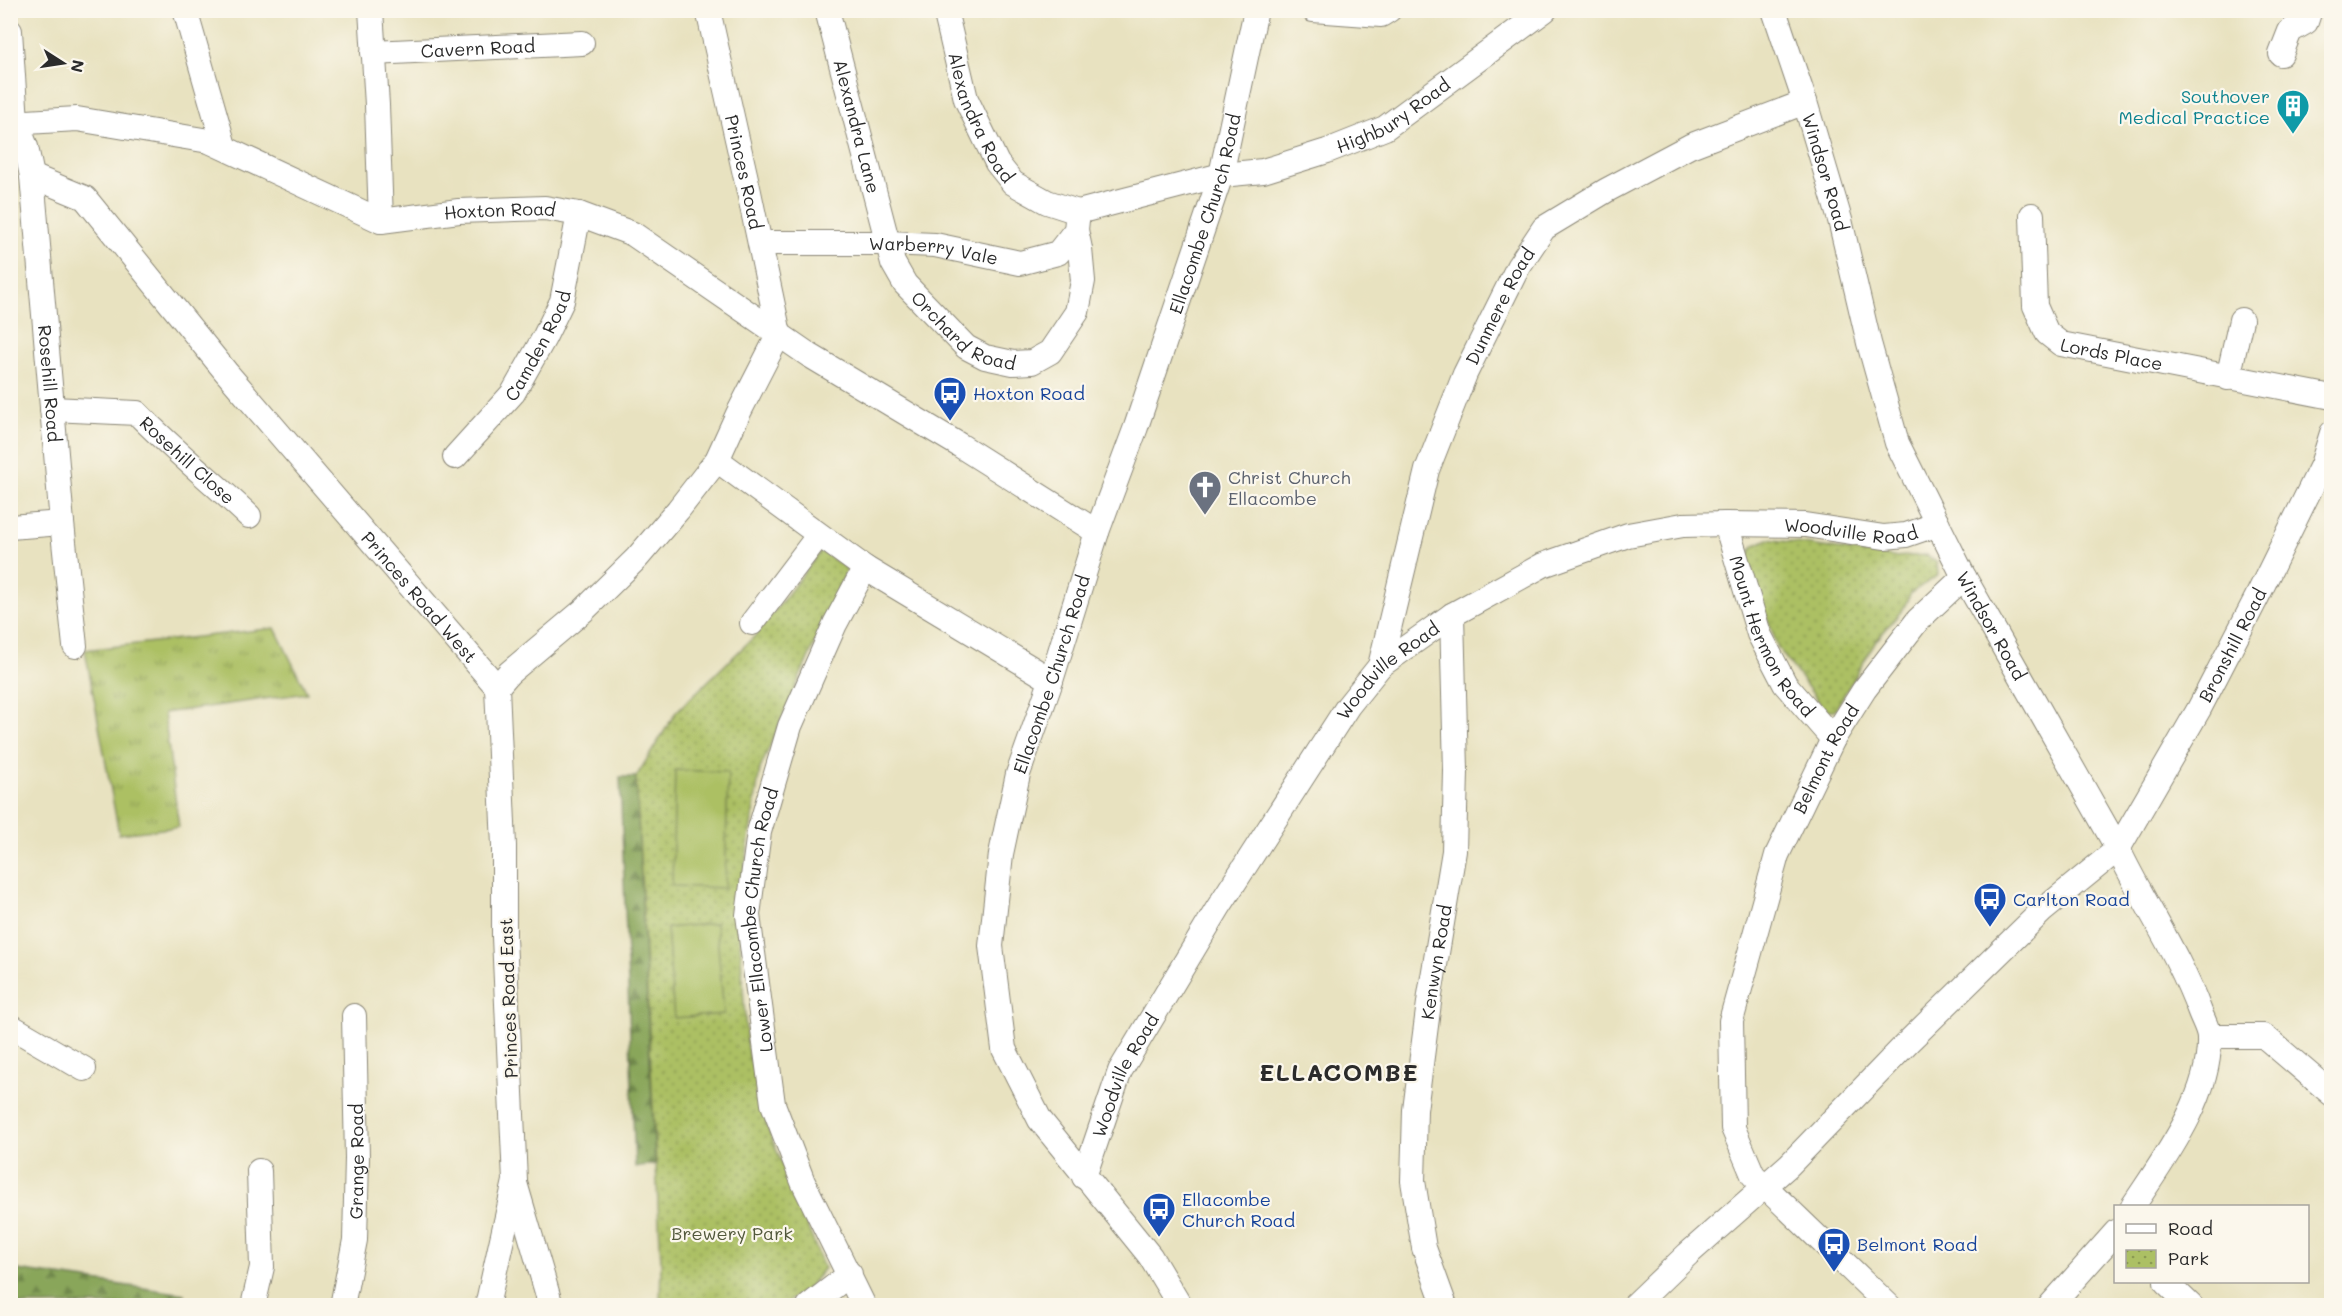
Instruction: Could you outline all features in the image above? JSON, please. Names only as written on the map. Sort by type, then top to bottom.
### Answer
[{"type":"street","points":[[184,10],[224,146]]},
{"type":"street","points":[[14,122],[77,119],[209,141],[381,221],[371,10]]},
{"type":"street","name":"Princes Road","points":[[708,10],[779,334]]},
{"type":"street","name":"Alexandra Lane","points":[[826,10],[887,243]]},
{"type":"street","name":"Alexandra Road","points":[[945,10],[966,99],[997,163],[1013,183],[1077,221]]},
{"type":"street","name":"Ellacombe Church Road","points":[[1180,1305],[1150,1256],[1040,1120],[1004,1048],[991,946],[1001,854],[1018,774],[1051,680],[1097,532],[1143,406],[1221,175],[1256,10]]},
{"type":"street","points":[[1313,10],[1381,15],[1389,10]]},
{"type":"street","name":"Highbury Road","points":[[1221,175],[1263,171],[1328,151],[1385,128],[1545,10]]},
{"type":"street","name":"Windsor Road","points":[[1774,10],[1805,102],[1840,220],[1869,343],[1897,443],[1964,577],[2118,849],[2192,990],[2209,1036],[2205,1072],[2192,1110],[2134,1205]]},
{"type":"street","points":[[2281,54],[2290,31],[2306,22],[2310,10]]},
{"type":"street","name":"Rosehill Road","points":[[10,31],[14,122],[26,147],[32,176],[75,646]]},
{"type":"street","name":"Cavern Road","points":[[373,53],[582,43]]},
{"type":"street","name":"Dunmere Road","points":[[1380,666],[1427,470],[1466,374],[1518,267],[1544,228],[1607,190],[1690,146],[1805,102]]},
{"type":"street","points":[[1077,221],[1221,175]]},
{"type":"street","name":"Princes Road West","points":[[32,176],[85,198],[226,372],[497,687]]},
{"type":"street","name":"Hoxton Road","points":[[381,221],[459,211],[545,208],[579,214],[633,234],[779,334],[1097,532]]},
{"type":"street","name":"Camden Road","points":[[455,457],[513,393],[544,338],[562,301],[579,214]]},
{"type":"street","name":"Lords Place","points":[[2032,215],[2035,306],[2047,333],[2061,344],[2331,397]]},
{"type":"street","name":"Warberry Vale","points":[[760,243],[935,245],[1020,263],[1058,253],[1077,221]]},
{"type":"street","name":"Orchard Road","points":[[887,243],[893,263],[905,284],[966,347],[985,357],[1013,363],[1032,362],[1050,352],[1077,312],[1083,281],[1077,221]]},
{"type":"street","points":[[2228,378],[2241,320]]},
{"type":"street","points":[[497,687],[508,673],[584,610],[637,558],[717,460],[779,334]]},
{"type":"street","name":"Rosehill Close","points":[[52,409],[137,413],[170,447],[215,483],[249,516]]},
{"type":"street","name":"Bronshill Road","points":[[2118,849],[2199,709],[2327,467],[2331,433]]},
{"type":"street","points":[[717,460],[818,536],[865,568],[1051,680]]},
{"type":"street","points":[[10,527],[62,523]]},
{"type":"street","name":"Woodville Road","points":[[1084,1177],[1120,1071],[1218,908],[1348,706],[1380,666],[1452,615],[1543,565],[1628,536],[1683,525],[1726,524],[1805,525],[1884,537],[1906,535],[1938,524]]},
{"type":"street","name":"Mount Hermon Road","points":[[1726,524],[1759,634],[1785,684],[1833,739]]},
{"type":"street","points":[[752,623],[818,536]]},
{"type":"street","name":"Lower Ellacombe Church Road","points":[[864,1305],[803,1182],[773,1104],[748,915],[759,832],[790,726],[835,624],[865,568]]},
{"type":"street","name":"Belmont Road","points":[[1889,1305],[1753,1175],[1733,1128],[1731,1021],[1777,855],[1833,739],[1864,690],[1918,620],[1964,577]]},
{"type":"street","name":"Kenwyn Road","points":[[1444,1305],[1424,1248],[1413,1181],[1415,1110],[1430,995],[1454,850],[1456,771],[1452,615]]},
{"type":"street","name":"Princes Road East","points":[[487,1305],[515,1181],[504,937],[504,846],[497,687]]},
{"type":"street","points":[[1634,1305],[1789,1165],[1839,1112],[2042,910],[2118,849]]},
{"type":"street","name":"Grange Road","points":[[342,1305],[355,1240],[357,1158],[354,1016]]},
{"type":"street","points":[[10,1026],[84,1069]]},
{"type":"street","points":[[2209,1036],[2264,1036],[2331,1094]]},
{"type":"street","points":[[254,1305],[262,1267],[259,1171]]},
{"type":"street","points":[[515,1181],[551,1305]]},
{"type":"street","points":[[2050,1305],[2114,1234]]},
{"type":"street","points":[[809,1305],[850,1274]]},
{"type":"street","points":[[2168,1283],[2191,1305]]},
{"type":"green space","points":[[1768,539],[1893,557],[1927,555],[1937,563],[1938,575],[1911,593],[1903,609],[1876,641],[1835,710],[1825,710],[1778,648],[1748,558],[1753,546]]},
{"type":"green space","name":"Brewery Park","points":[[821,551],[847,569],[760,769],[738,910],[747,1048],[768,1129],[824,1268],[808,1288],[783,1305],[660,1305],[661,1262],[636,777],[676,712],[756,635]]},
{"type":"green space","points":[[275,628],[307,693],[164,713],[179,827],[119,834],[85,650]]},
{"type":"green space","points":[[675,770],[728,772],[725,888],[672,886]]},
{"type":"green space","points":[[620,777],[636,777],[655,1164],[635,1167]]},
{"type":"green space","points":[[716,923],[724,1014],[674,1018],[667,928]]},
{"type":"green space","points":[[11,1269],[184,1294],[182,1305],[11,1305]]},
{"type":"place","name":"Southover Medical Practice","points":[[2293,135]]},
{"type":"place","name":"Hoxton Road","points":[[950,422]]},
{"type":"place","name":"Christ Church Ellacombe","points":[[1205,516]]},
{"type":"place","name":"Carlton Road","points":[[1990,928]]},
{"type":"place","name":"Ellacombe Church Road","points":[[1159,1238]]},
{"type":"place","name":"Belmont Road","points":[[1834,1273]]},
{"type":"district","name":"ELLACOMBE","points":[[1339,1071]]}]
